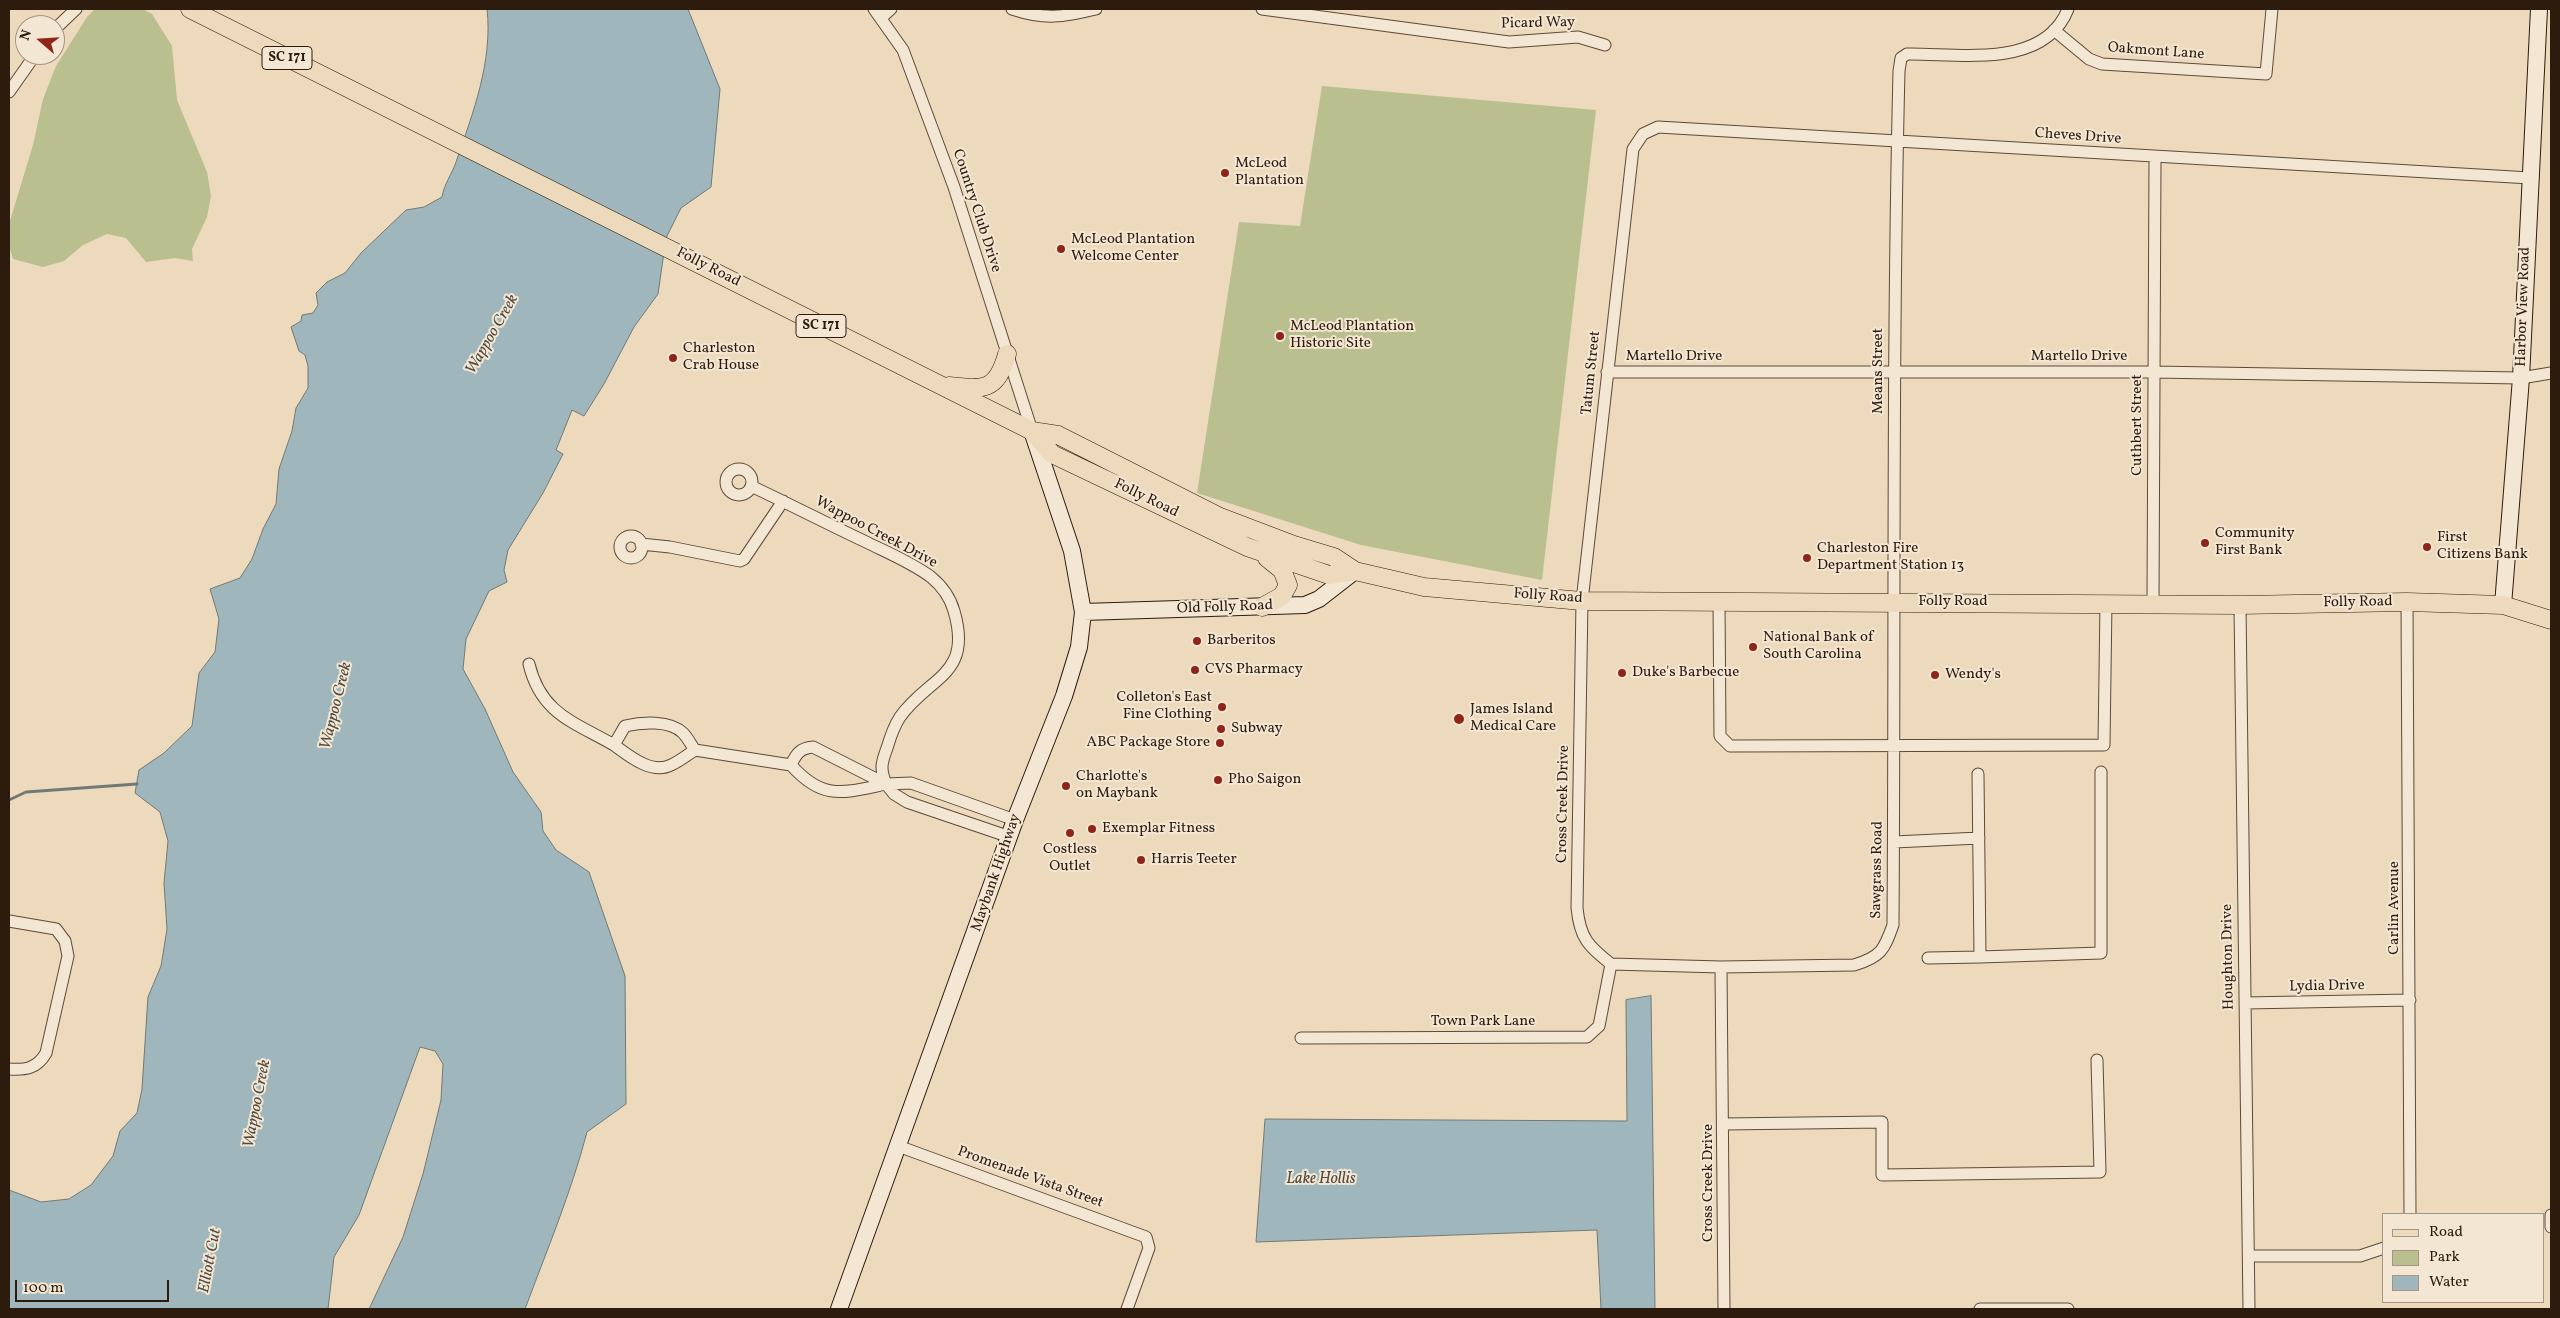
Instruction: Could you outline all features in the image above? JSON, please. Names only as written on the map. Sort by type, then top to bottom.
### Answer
[{"type":"main road","name":"Folly Road","points":[[190,9],[1032,431],[1058,435],[1220,517],[1291,544],[1334,557],[1355,571],[1424,587],[1582,600],[2106,602],[2240,605],[2407,602],[2503,605],[2551,620]]},
{"type":"main road","name":"Harbor View Road","points":[[2503,605],[2521,378],[2538,9]]},
{"type":"main road","points":[[939,385],[984,388],[995,382],[1002,372],[1007,354]]},
{"type":"main road","name":"Folly Road","points":[[1032,431],[1052,454],[1247,547],[1329,575],[1355,571]]},
{"type":"main road","name":"Maybank Highway","points":[[839,1309],[1015,820],[1064,696],[1079,647],[1083,612],[1072,551],[1032,431]]},
{"type":"main road","points":[[1247,547],[1274,563],[1287,577],[1288,584],[1282,596],[1262,607]]},
{"type":"main road","name":"Old Folly Road","points":[[1083,612],[1305,605],[1319,599],[1355,571]]},
{"type":"street","points":[[65,19],[76,9]]},
{"type":"street","name":"Country Club Drive","points":[[874,9],[903,50],[948,168],[1032,431]]},
{"type":"street","points":[[881,18],[891,9]]},
{"type":"street","points":[[1012,9],[1046,18],[1061,17],[1096,9]]},
{"type":"street","name":"Picard Way","points":[[1262,9],[1509,42],[1578,37],[1605,45]]},
{"type":"street","points":[[2054,30],[2068,9]]},
{"type":"street","name":"Oakmont Lane","points":[[2054,30],[2089,59],[2102,64],[2266,74],[2272,9]]},
{"type":"street","name":"Means Street","points":[[1895,602],[1893,372],[1897,140],[1899,71],[1902,58],[1907,54],[2000,55],[2031,46],[2054,30]]},
{"type":"street","points":[[9,92],[28,65]]},
{"type":"street","name":"Cheves Drive","points":[[1633,149],[1643,134],[1658,127],[1897,140],[2155,158],[2530,178]]},
{"type":"street","name":"Tatum Street","points":[[1582,600],[1633,149]]},
{"type":"street","name":"Cuthbert Street","points":[[2153,603],[2155,158]]},
{"type":"street","name":"Martello Drive","points":[[1607,372],[2153,372],[2521,378],[2551,373]]},
{"type":"street","name":"Wappoo Creek Drive","points":[[751,486],[896,557],[931,577],[944,589],[951,602],[958,628],[958,646],[953,662],[945,675],[911,704],[900,718],[891,735],[881,770],[886,784]]},
{"type":"street","points":[[641,544],[670,547],[740,561],[744,559],[782,501]]},
{"type":"street","name":"Cross Creek Drive","points":[[1582,600],[1577,908],[1583,938],[1590,948],[1611,964]]},
{"type":"street","points":[[1720,601],[1720,736],[1730,746],[2104,745],[2106,602]]},
{"type":"street","name":"Sawgrass Road","points":[[1611,964],[1721,967],[1854,965],[1872,959],[1883,950],[1893,924],[1895,602]]},
{"type":"street","name":"Carlin Avenue","points":[[2407,602],[2410,1213]]},
{"type":"street","name":"Houghton Drive","points":[[2240,605],[2249,1309]]},
{"type":"street","points":[[529,664],[534,684],[549,706],[641,763],[660,768],[670,766],[695,750],[791,765],[809,784],[825,790],[847,792],[886,784],[911,784],[1015,820]]},
{"type":"street","points":[[614,745],[625,726],[638,723],[658,724],[683,733],[695,750]]},
{"type":"street","points":[[791,765],[797,753],[813,746],[886,784],[894,794],[907,802],[1010,837]]},
{"type":"street","points":[[1928,958],[2101,953],[2101,772]]},
{"type":"street","points":[[1978,774],[1980,957]]},
{"type":"street","points":[[1894,842],[1979,838]]},
{"type":"street","points":[[9,921],[56,929],[65,940],[68,956],[46,1053],[42,1061],[31,1068],[9,1069]]},
{"type":"street","name":"Town Park Lane","points":[[1301,1038],[1587,1037],[1599,1026],[1611,964]]},
{"type":"street","name":"Cross Creek Drive","points":[[1721,967],[1724,1124],[1724,1309]]},
{"type":"street","name":"Lydia Drive","points":[[2245,1003],[2410,1000]]},
{"type":"street","points":[[1724,1124],[1882,1122],[1882,1175],[2100,1172],[2097,1060]]},
{"type":"street","name":"Promenade Vista Street","points":[[898,1146],[1144,1236],[1149,1241],[1149,1248],[1127,1309]]},
{"type":"street","points":[[2551,1215],[2551,1227]]},
{"type":"street","points":[[2249,1256],[2360,1256],[2382,1249]]},
{"type":"street","points":[[1980,1309],[2068,1309]]},
{"type":"green space","points":[[95,9],[143,9],[152,14],[172,46],[177,100],[207,172],[211,196],[207,217],[192,249],[193,261],[175,258],[146,262],[126,238],[107,234],[83,245],[64,261],[43,267],[13,259],[9,245],[9,224],[33,145],[43,99],[56,66],[65,65],[65,52],[87,17]]},
{"type":"green space","points":[[1322,86],[1596,110],[1542,580],[1361,545],[1197,493],[1239,222],[1300,226]]},
{"type":"water","points":[[487,9],[688,9],[720,89],[711,187],[681,208],[666,238],[658,294],[634,327],[604,384],[584,416],[572,410],[556,450],[563,454],[543,493],[508,550],[504,570],[507,582],[489,591],[466,639],[463,669],[485,709],[513,772],[541,812],[543,831],[556,850],[589,872],[625,976],[626,1104],[587,1132],[566,1199],[525,1309],[369,1309],[403,1237],[423,1174],[441,1100],[443,1064],[435,1051],[420,1047],[359,1215],[334,1257],[328,1309],[9,1309],[9,1190],[41,1202],[69,1199],[91,1185],[113,1156],[120,1131],[137,1113],[142,1089],[148,997],[161,966],[167,929],[164,883],[168,841],[160,812],[135,793],[139,770],[164,753],[192,726],[199,673],[215,652],[219,619],[210,589],[240,578],[252,559],[263,529],[276,504],[279,469],[292,431],[296,408],[308,388],[308,366],[305,355],[299,351],[291,327],[301,321],[302,315],[313,313],[318,305],[316,293],[327,282],[345,273],[361,253],[406,210],[424,207],[442,197],[480,87],[487,48]]},
{"type":"water","name":"Lake Hollis","points":[[1651,996],[1655,1309],[1601,1309],[1597,1230],[1256,1242],[1265,1119],[1627,1121],[1626,1000]]},
{"type":"waterway","points":[[9,800],[26,792],[137,784]]},
{"type":"place","name":"McLeod Plantation","points":[[1225,173]]},
{"type":"place","name":"McLeod Plantation Welcome Center","points":[[1061,249]]},
{"type":"place","name":"McLeod Plantation Historic Site","points":[[1280,336]]},
{"type":"place","name":"Charleston Crab House","points":[[673,358]]},
{"type":"place","name":"Community First Bank","points":[[2205,543]]},
{"type":"place","name":"First Citizens Bank","points":[[2427,547]]},
{"type":"place","name":"Charleston Fire Department Station 13","points":[[1807,558]]},
{"type":"place","name":"Barberitos","points":[[1197,641]]},
{"type":"place","name":"National Bank of South Carolina","points":[[1753,647]]},
{"type":"place","name":"CVS Pharmacy","points":[[1195,670]]},
{"type":"place","name":"Duke's Barbecue","points":[[1622,673]]},
{"type":"place","name":"Wendy's","points":[[1935,675]]},
{"type":"place","name":"Colleton's East Fine Clothing","points":[[1222,707]]},
{"type":"place","name":"James Island Medical Care","points":[[1459,719]]},
{"type":"place","name":"Subway","points":[[1221,729]]},
{"type":"place","name":"ABC Package Store","points":[[1220,743]]},
{"type":"place","name":"Pho Saigon","points":[[1218,780]]},
{"type":"place","name":"Charlotte's on Maybank","points":[[1066,786]]},
{"type":"place","name":"Exemplar Fitness","points":[[1092,829]]},
{"type":"place","name":"Costless Outlet","points":[[1070,833]]},
{"type":"place","name":"Harris Teeter","points":[[1141,860]]},
{"type":"water label","name":"Wappoo Creek","points":[[493,335]]},
{"type":"water label","name":"Wappoo Creek","points":[[337,706]]},
{"type":"water label","name":"Wappoo Creek","points":[[258,1104]]},
{"type":"water label","name":"Elliott Cut","points":[[211,1261]]}]
